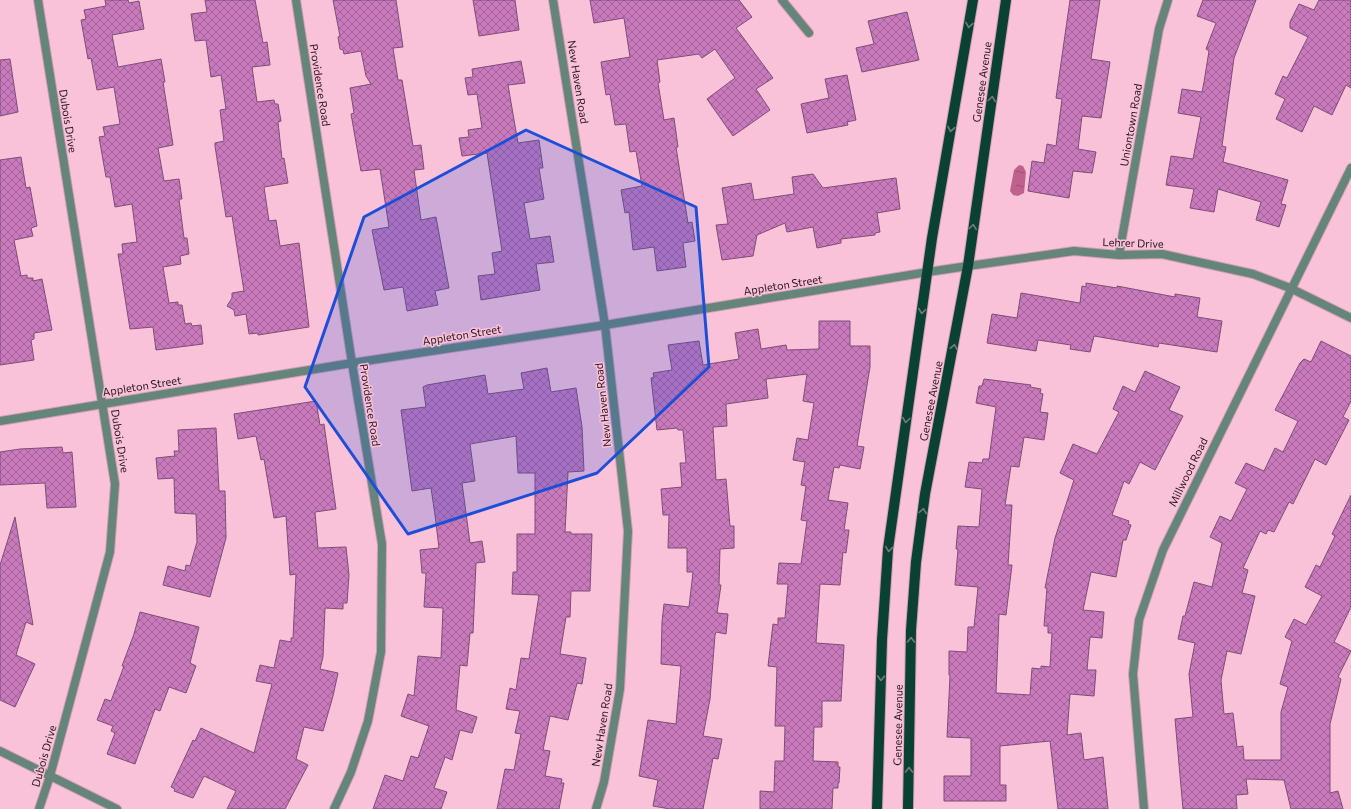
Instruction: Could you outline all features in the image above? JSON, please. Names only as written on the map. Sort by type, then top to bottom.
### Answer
[{"type":"main road","name":"Genesee Avenue","points":[[877,809],[882,640],[888,549],[932,238],[973,0]]},
{"type":"main road","name":"Genesee Avenue","points":[[908,809],[911,630],[916,562],[926,494],[968,266],[1006,0]]},
{"type":"street","name":"Dubois Drive","points":[[38,0],[115,484],[110,552],[50,776],[39,809]]},
{"type":"street","name":"Providence Road","points":[[296,0],[352,363],[382,544],[381,652],[368,720],[351,772],[334,809]]},
{"type":"street","name":"New Haven Road","points":[[553,0],[605,325],[628,531],[620,690],[604,782],[596,809]]},
{"type":"street","points":[[782,0],[809,33]]},
{"type":"street","name":"Uniontown Road","points":[[1119,255],[1159,29],[1168,0]]},
{"type":"street","name":"Millwood Road","points":[[1144,809],[1133,674],[1139,620],[1163,550],[1290,288],[1351,168]]},
{"type":"street","name":"Lehrer Drive","points":[[928,272],[1074,251],[1119,255],[1162,254],[1253,274],[1290,288],[1351,318]]},
{"type":"street","name":"Appleton Street","points":[[0,421],[352,363],[605,325],[928,272]]},
{"type":"street","points":[[0,751],[117,809]]},
{"type":"highlighted area","points":[[526,130],[696,207],[709,367],[597,473],[408,534],[305,387],[364,217]]},
{"type":"water","points":[[1019,165],[1023,166],[1026,172],[1024,193],[1018,196],[1013,195],[1010,191],[1014,170]]},
{"type":"building","points":[[105,0],[128,0],[129,3],[139,1],[144,29],[112,35],[118,67],[161,59],[173,145],[158,148],[164,181],[179,179],[182,199],[179,199],[184,238],[187,238],[189,254],[180,256],[181,264],[163,267],[169,303],[178,302],[178,305],[182,305],[185,324],[191,323],[192,326],[201,325],[203,344],[156,350],[153,327],[130,329],[118,254],[123,254],[122,244],[137,242],[132,204],[115,207],[110,177],[106,177],[99,137],[105,136],[103,127],[120,124],[114,87],[97,90],[91,58],[88,59],[81,20],[86,19],[84,10],[106,6]]},
{"type":"building","points":[[205,0],[255,0],[263,43],[267,42],[270,65],[252,67],[257,102],[274,100],[275,104],[278,104],[281,121],[278,122],[282,159],[284,158],[288,183],[264,187],[269,221],[276,220],[280,246],[299,243],[309,327],[258,335],[258,333],[249,334],[246,314],[235,316],[234,310],[227,306],[232,298],[232,293],[244,291],[232,216],[226,217],[215,146],[215,143],[224,141],[220,110],[226,109],[221,75],[211,77],[206,40],[195,41],[191,14],[207,12]]},
{"type":"building","points":[[333,0],[396,0],[403,47],[393,48],[398,80],[402,80],[413,146],[421,145],[424,169],[414,170],[421,220],[436,217],[449,288],[435,291],[438,305],[407,311],[403,287],[384,290],[372,230],[389,227],[380,169],[361,171],[351,114],[354,113],[350,88],[371,84],[366,76],[361,51],[344,54],[343,50],[340,49],[338,37],[340,36]]},
{"type":"building","points":[[473,0],[515,0],[519,30],[479,36]]},
{"type":"building","points":[[590,0],[739,0],[752,17],[736,28],[773,78],[756,89],[770,110],[733,136],[707,99],[735,78],[715,49],[702,58],[699,54],[657,60],[660,82],[658,83],[664,120],[674,118],[678,147],[676,147],[688,223],[692,222],[695,241],[683,243],[686,267],[657,271],[654,247],[633,250],[629,212],[625,213],[621,190],[642,186],[636,151],[630,152],[626,124],[615,125],[610,94],[606,95],[601,62],[630,57],[624,18],[594,23]]},
{"type":"building","points":[[1070,0],[1100,0],[1091,59],[1110,62],[1101,118],[1082,116],[1078,149],[1096,152],[1092,173],[1073,171],[1069,198],[1028,191],[1032,161],[1044,163],[1047,144],[1056,146],[1062,99],[1056,98]]},
{"type":"building","points":[[1203,0],[1256,0],[1234,58],[1222,146],[1226,147],[1223,162],[1288,180],[1281,204],[1286,205],[1279,227],[1256,220],[1261,202],[1218,189],[1214,212],[1190,208],[1194,189],[1166,185],[1171,156],[1193,159],[1201,117],[1178,113],[1182,89],[1202,92],[1209,51],[1206,49],[1216,23],[1197,16]]},
{"type":"building","points":[[1319,0],[1351,0],[1351,88],[1346,85],[1332,115],[1314,106],[1302,132],[1276,119],[1285,99],[1275,94],[1283,76],[1287,78],[1308,37],[1290,28],[1290,22],[1299,4],[1314,10]]},
{"type":"building","points":[[907,12],[919,60],[862,72],[856,48],[874,44],[868,21]]},
{"type":"building","points":[[10,59],[18,112],[0,116],[0,60]]},
{"type":"building","points":[[521,61],[525,83],[508,85],[518,143],[539,140],[543,168],[539,168],[544,199],[524,203],[530,239],[550,236],[554,262],[536,264],[540,290],[481,300],[478,276],[495,274],[492,253],[502,251],[487,153],[462,156],[459,138],[469,137],[468,130],[482,128],[477,94],[468,95],[465,78],[473,77],[472,69]]},
{"type":"building","points":[[847,75],[856,120],[847,122],[848,125],[807,133],[801,104],[829,98],[825,79]]},
{"type":"building","points":[[21,157],[26,188],[30,187],[37,226],[31,228],[33,236],[14,240],[21,276],[27,275],[27,278],[33,278],[33,281],[42,279],[52,330],[34,333],[34,339],[31,340],[34,360],[0,365],[0,160]]},
{"type":"building","points":[[813,174],[823,188],[896,178],[900,209],[877,213],[880,232],[875,233],[875,235],[841,239],[841,243],[817,248],[813,227],[787,232],[785,223],[757,235],[753,256],[722,260],[716,225],[728,224],[722,188],[751,183],[754,200],[794,194],[792,177]]},
{"type":"building","points":[[1086,283],[1117,288],[1117,286],[1175,297],[1175,294],[1200,298],[1197,317],[1222,321],[1217,352],[1159,343],[1158,347],[1094,336],[1090,352],[1070,349],[1071,345],[1038,340],[1036,351],[987,343],[992,314],[1017,318],[1021,293],[1080,303],[1082,286],[1086,287]]},
{"type":"building","points":[[819,321],[850,321],[850,346],[870,346],[870,367],[857,446],[864,447],[860,469],[840,465],[839,468],[834,467],[828,500],[848,503],[844,530],[849,530],[846,553],[843,552],[840,585],[820,584],[816,643],[844,645],[841,701],[822,701],[822,727],[814,727],[813,761],[838,762],[838,767],[840,767],[838,788],[833,788],[832,809],[760,809],[760,791],[774,792],[775,761],[784,761],[785,726],[775,726],[777,667],[768,666],[773,624],[778,625],[778,618],[785,618],[788,584],[777,584],[779,563],[801,564],[807,521],[801,520],[806,486],[801,485],[805,462],[793,460],[797,438],[808,440],[814,403],[803,401],[807,374],[766,379],[768,398],[726,404],[727,426],[713,427],[716,480],[726,479],[730,526],[734,526],[734,548],[720,549],[719,585],[721,585],[717,613],[728,614],[726,634],[716,632],[715,635],[710,699],[703,736],[722,739],[718,759],[713,758],[703,809],[670,809],[653,806],[658,780],[639,776],[648,720],[676,724],[681,666],[661,664],[664,604],[689,607],[693,572],[687,572],[687,548],[668,548],[669,515],[663,515],[661,489],[682,487],[680,463],[686,463],[683,430],[678,430],[677,428],[657,430],[651,378],[654,377],[653,373],[672,370],[668,345],[699,341],[703,365],[739,359],[735,333],[758,329],[761,349],[786,345],[787,350],[819,349]]},
{"type":"building","points":[[1321,341],[1351,356],[1351,401],[1343,417],[1349,420],[1326,465],[1315,459],[1293,504],[1289,502],[1274,532],[1268,530],[1266,534],[1260,531],[1243,568],[1248,570],[1242,593],[1255,596],[1241,654],[1227,651],[1221,680],[1224,714],[1233,713],[1237,747],[1243,746],[1244,760],[1281,760],[1281,712],[1288,687],[1280,684],[1292,641],[1285,637],[1294,619],[1306,625],[1322,596],[1305,587],[1316,565],[1320,567],[1335,536],[1332,534],[1351,495],[1351,607],[1334,642],[1351,651],[1338,677],[1341,679],[1330,724],[1330,793],[1338,791],[1343,809],[1291,809],[1284,780],[1246,779],[1248,794],[1236,795],[1237,809],[1183,809],[1175,719],[1193,717],[1189,674],[1195,643],[1178,639],[1183,616],[1185,616],[1194,582],[1212,587],[1222,543],[1210,537],[1220,516],[1231,521],[1247,489],[1235,483],[1246,463],[1264,471],[1275,448],[1283,452],[1298,421],[1275,410],[1300,363],[1304,359],[1311,362]]},
{"type":"building","points":[[547,368],[551,392],[576,388],[582,427],[584,471],[568,472],[565,532],[571,532],[571,534],[592,534],[590,591],[571,591],[570,617],[566,617],[560,654],[586,658],[582,684],[577,683],[568,720],[550,716],[543,750],[550,751],[545,776],[562,779],[561,783],[564,783],[559,809],[497,809],[505,769],[514,770],[521,734],[515,733],[520,711],[506,709],[510,688],[516,690],[521,658],[529,659],[539,595],[512,594],[513,572],[517,572],[517,534],[535,534],[535,473],[518,473],[516,436],[470,444],[475,481],[462,483],[470,543],[482,541],[485,562],[476,563],[473,633],[470,633],[467,666],[460,665],[456,710],[477,717],[472,733],[460,730],[452,760],[445,757],[434,788],[447,792],[441,809],[373,809],[385,775],[403,781],[411,756],[418,758],[429,726],[401,716],[408,694],[414,696],[418,656],[441,658],[443,608],[424,607],[426,573],[422,573],[420,550],[439,548],[431,488],[412,491],[401,410],[426,407],[423,387],[427,385],[485,375],[488,394],[524,389],[521,373]]},
{"type":"building","points":[[1145,371],[1180,387],[1169,410],[1183,416],[1155,470],[1140,462],[1129,484],[1124,481],[1112,515],[1129,521],[1128,524],[1131,525],[1126,540],[1123,540],[1116,577],[1091,572],[1083,610],[1104,612],[1102,638],[1090,637],[1087,670],[1096,670],[1094,696],[1070,694],[1067,735],[1081,733],[1084,760],[1103,757],[1108,809],[1058,809],[1050,741],[1000,746],[1000,785],[1006,785],[1006,801],[944,801],[944,776],[971,776],[971,738],[947,737],[950,676],[949,651],[967,652],[968,627],[974,627],[978,587],[955,585],[958,526],[979,527],[982,489],[965,487],[969,462],[982,463],[983,459],[989,459],[996,407],[976,403],[979,386],[982,386],[984,379],[1031,385],[1030,387],[1041,389],[1040,393],[1043,394],[1040,412],[1048,413],[1044,440],[1024,437],[1019,467],[1011,466],[1005,505],[1012,505],[1008,565],[1012,565],[1006,615],[999,614],[996,693],[1030,695],[1032,668],[1041,669],[1041,666],[1050,667],[1052,633],[1048,633],[1048,626],[1044,626],[1047,588],[1045,588],[1055,538],[1074,480],[1060,473],[1073,444],[1097,454],[1119,412],[1113,409],[1123,386],[1135,392]]},
{"type":"building","points":[[316,401],[320,425],[324,424],[336,509],[315,512],[318,548],[346,547],[349,575],[347,603],[343,603],[343,609],[325,608],[323,657],[320,669],[338,673],[333,696],[323,731],[304,727],[296,759],[308,765],[285,809],[227,809],[236,791],[204,776],[193,798],[174,791],[175,789],[171,787],[193,740],[195,741],[201,728],[254,753],[272,684],[256,681],[260,665],[274,668],[280,640],[291,642],[291,638],[293,638],[296,574],[290,575],[286,516],[274,518],[264,459],[261,460],[256,436],[238,439],[234,414]]},
{"type":"building","points":[[216,428],[219,491],[225,491],[226,538],[210,597],[163,585],[168,566],[185,571],[186,565],[190,566],[197,542],[196,514],[175,513],[174,478],[158,479],[156,458],[175,456],[174,451],[179,451],[178,430]]},
{"type":"building","points":[[62,447],[63,453],[72,452],[76,507],[47,508],[45,483],[0,485],[0,452],[20,449]]},
{"type":"building","points":[[15,517],[33,625],[26,622],[16,655],[35,664],[15,707],[0,700],[0,565]]},
{"type":"building","points":[[140,612],[199,627],[190,663],[196,666],[186,693],[169,687],[160,711],[155,709],[135,764],[107,754],[115,733],[111,731],[113,726],[97,720],[105,699],[111,701],[124,666],[122,666],[134,634]]}]
